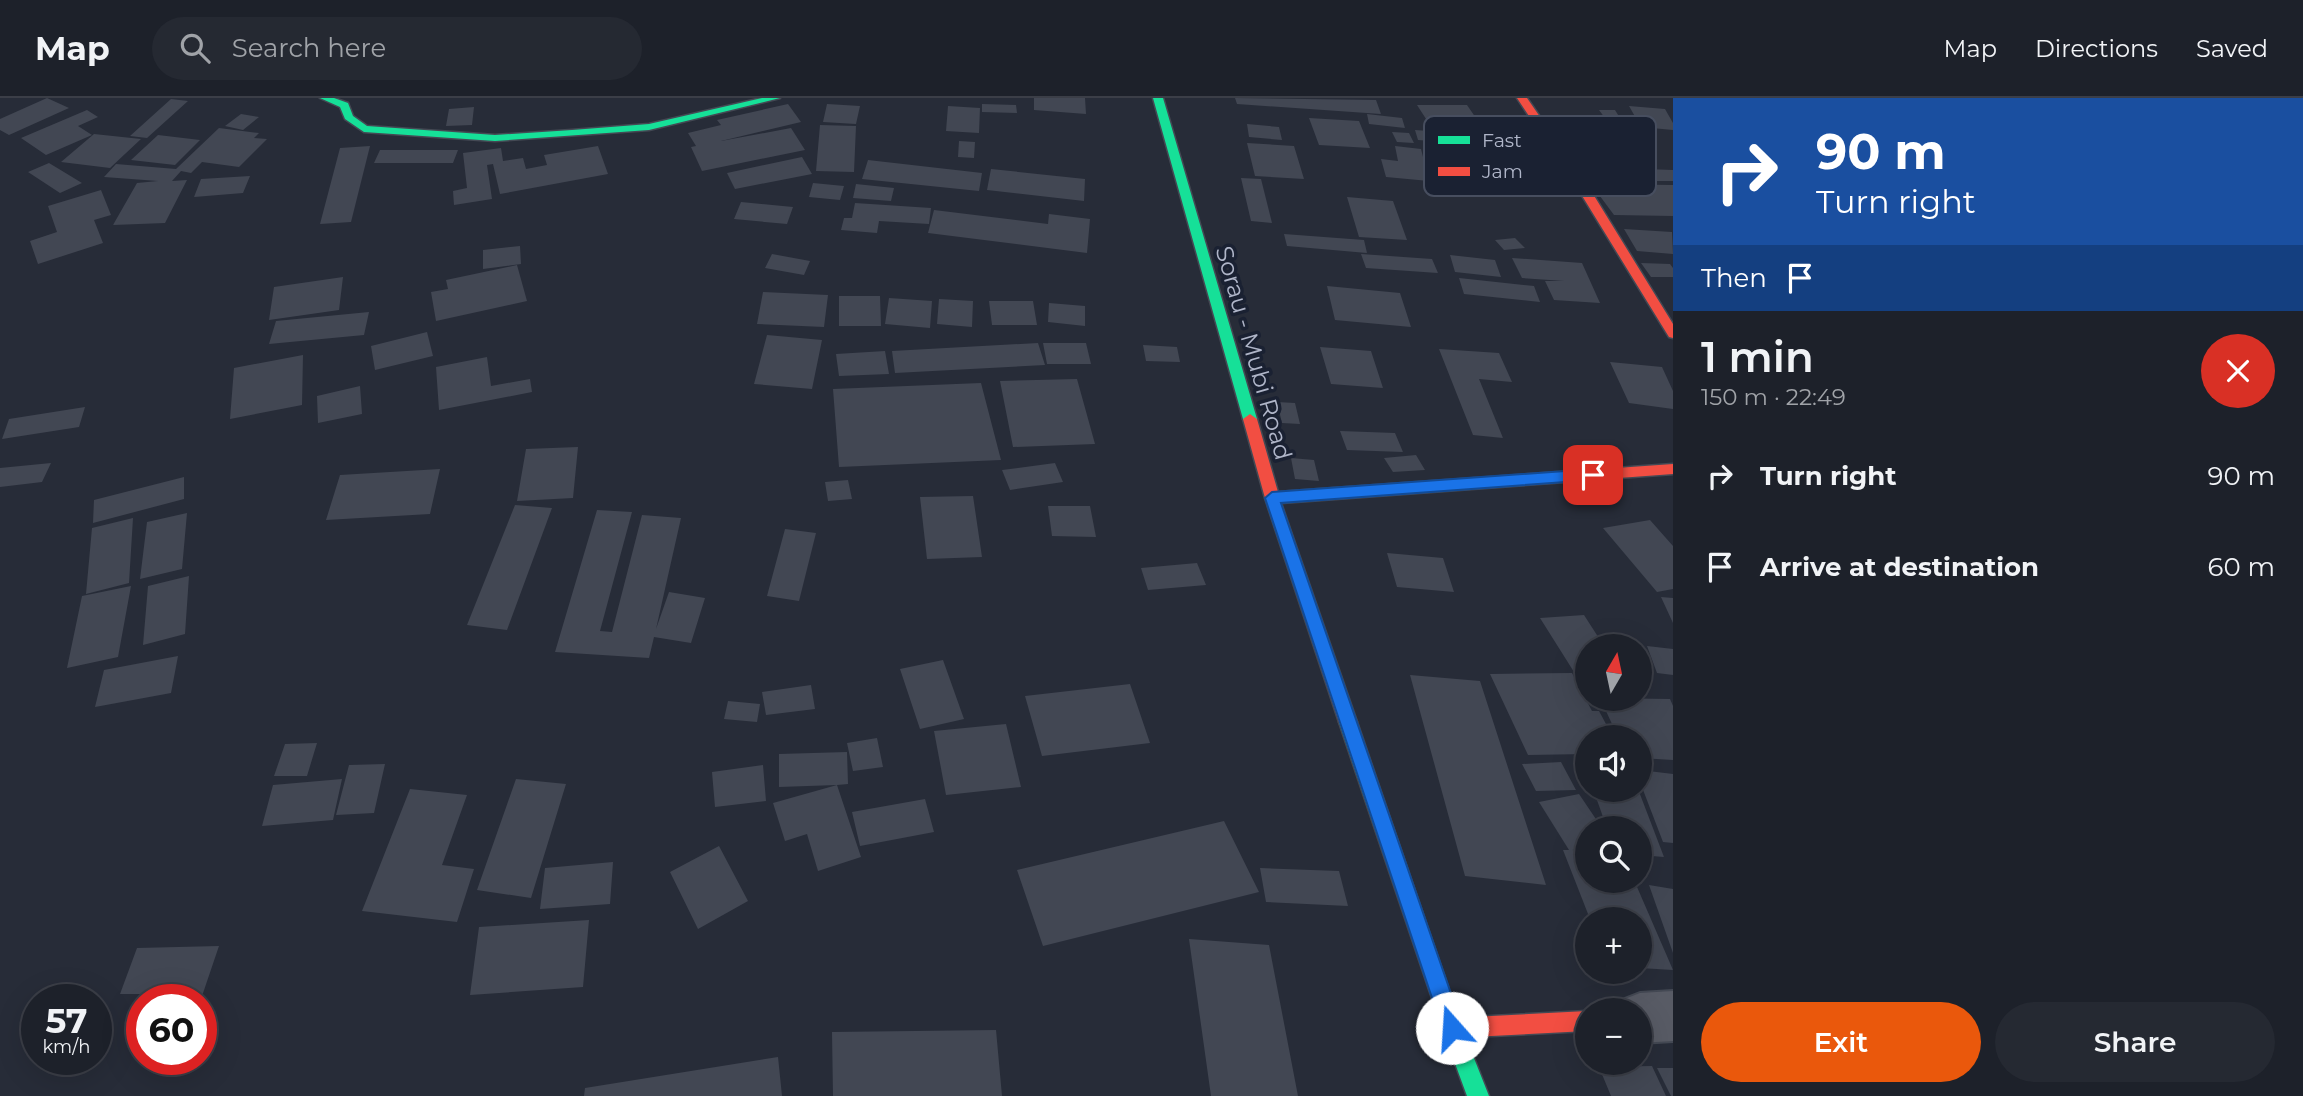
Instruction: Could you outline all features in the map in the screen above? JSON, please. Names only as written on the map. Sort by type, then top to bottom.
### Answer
[{"type":"street","points":[[340,100],[349,117],[364,129],[495,138],[649,127],[775,98]]},
{"type":"street","name":"Sorau - Mubi Road","points":[[1157,98],[1272,498],[1452,1028],[1478,1096]]},
{"type":"street","points":[[1522,98],[1534,116]]},
{"type":"street","points":[[1588,196],[1673,334]]},
{"type":"street","points":[[1272,498],[1673,469]]},
{"type":"street","points":[[1652,1017],[1673,1016]]},
{"type":"street","points":[[1452,1028],[1575,1022]]},
{"type":"building","points":[[47,98],[69,108],[9,135],[0,130],[0,119]]},
{"type":"building","points":[[1034,98],[1085,98],[1086,114],[1034,110]]},
{"type":"building","points":[[1235,98],[1376,100],[1381,114],[1237,104]]},
{"type":"building","points":[[171,99],[188,101],[147,138],[130,136]]},
{"type":"building","points":[[788,104],[801,122],[721,141],[791,128],[805,150],[702,171],[691,147],[696,146],[688,133],[721,125],[717,120]]},
{"type":"building","points":[[827,104],[860,106],[856,124],[823,122]]},
{"type":"building","points":[[982,104],[1016,105],[1017,113],[982,112]]},
{"type":"building","points":[[1417,105],[1467,105],[1475,116],[1424,116]]},
{"type":"building","points":[[948,106],[980,108],[979,133],[946,131]]},
{"type":"building","points":[[1629,106],[1665,109],[1673,123],[1673,130],[1656,128],[1656,116],[1635,116]]},
{"type":"building","points":[[474,107],[472,125],[446,126],[449,109]]},
{"type":"building","points":[[87,110],[98,117],[78,126],[92,135],[46,155],[21,138]]},
{"type":"building","points":[[1599,110],[1615,110],[1619,116],[1604,116]]},
{"type":"building","points":[[241,114],[259,117],[243,130],[225,126]]},
{"type":"building","points":[[1367,114],[1402,118],[1405,128],[1369,124]]},
{"type":"building","points":[[1309,118],[1359,121],[1370,148],[1319,145]]},
{"type":"building","points":[[1247,124],[1279,127],[1282,140],[1249,137]]},
{"type":"building","points":[[820,125],[856,126],[854,172],[816,171]]},
{"type":"building","points":[[219,128],[259,133],[254,138],[267,139],[239,167],[202,162],[191,173],[181,171],[172,181],[187,180],[165,223],[113,225],[137,183],[158,181],[104,177],[116,164],[176,169]]},
{"type":"building","points":[[1415,130],[1424,131],[1424,140],[1418,140]]},
{"type":"building","points":[[1392,132],[1409,133],[1414,143],[1397,142]]},
{"type":"building","points":[[94,134],[141,139],[110,168],[61,162]]},
{"type":"building","points":[[158,135],[200,140],[175,165],[131,160]]},
{"type":"building","points":[[959,141],[975,142],[974,158],[958,157]]},
{"type":"building","points":[[1247,143],[1294,146],[1304,179],[1255,176]]},
{"type":"building","points":[[370,146],[351,222],[320,224],[340,148]]},
{"type":"building","points":[[598,146],[608,174],[500,194],[493,164],[487,165],[492,199],[454,205],[453,191],[467,188],[463,153],[501,148],[503,161],[523,158],[526,169],[547,165],[544,155]]},
{"type":"building","points":[[1395,146],[1421,149],[1424,181],[1386,177],[1381,159],[1398,161]]},
{"type":"building","points":[[380,150],[458,150],[453,163],[374,163]]},
{"type":"building","points":[[802,157],[812,174],[735,189],[727,173]]},
{"type":"building","points":[[868,160],[982,173],[979,191],[862,179]]},
{"type":"building","points":[[49,163],[82,183],[60,193],[28,172]]},
{"type":"building","points":[[991,169],[1085,179],[1084,201],[987,190]]},
{"type":"building","points":[[1656,169],[1673,170],[1673,181],[1656,181]]},
{"type":"building","points":[[250,176],[243,193],[194,197],[201,179]]},
{"type":"building","points":[[1241,178],[1261,179],[1272,223],[1251,221]]},
{"type":"building","points":[[813,183],[844,186],[840,200],[809,197]]},
{"type":"building","points":[[856,184],[894,188],[891,201],[853,198]]},
{"type":"building","points":[[1656,185],[1673,185],[1673,216],[1614,215],[1600,196],[1656,196]]},
{"type":"building","points":[[101,190],[111,215],[94,220],[103,243],[38,264],[30,241],[57,232],[48,206]]},
{"type":"building","points":[[1347,197],[1393,201],[1407,240],[1359,237]]},
{"type":"building","points":[[741,202],[793,207],[787,224],[734,219]]},
{"type":"building","points":[[855,203],[931,208],[929,224],[879,221],[877,233],[841,230],[844,218],[852,218]]},
{"type":"building","points":[[934,210],[1048,224],[1049,214],[1090,219],[1087,253],[928,233]]},
{"type":"building","points":[[1624,229],[1672,232],[1673,254],[1637,251]]},
{"type":"building","points":[[1284,234],[1364,240],[1367,253],[1287,246]]},
{"type":"building","points":[[1515,238],[1525,248],[1504,250],[1495,240]]},
{"type":"building","points":[[520,246],[521,264],[483,269],[483,250]]},
{"type":"building","points":[[772,254],[810,261],[804,275],[765,268]]},
{"type":"building","points":[[1361,254],[1432,259],[1438,273],[1366,268]]},
{"type":"building","points":[[1450,255],[1495,260],[1501,277],[1455,272]]},
{"type":"building","points":[[1512,258],[1582,263],[1600,303],[1554,300],[1545,281],[1564,281],[1522,278]]},
{"type":"building","points":[[1641,263],[1670,264],[1673,277],[1651,277]]},
{"type":"building","points":[[517,265],[527,301],[436,321],[431,292],[448,289],[446,280]]},
{"type":"building","points":[[343,277],[339,310],[269,320],[274,287]]},
{"type":"building","points":[[1459,278],[1534,286],[1540,302],[1464,294]]},
{"type":"building","points":[[1327,286],[1400,293],[1411,327],[1335,320]]},
{"type":"building","points":[[763,292],[828,295],[824,327],[757,324]]},
{"type":"building","points":[[839,296],[880,296],[881,326],[839,326]]},
{"type":"building","points":[[889,298],[932,301],[930,328],[885,324]]},
{"type":"building","points":[[939,299],[973,301],[972,327],[937,324]]},
{"type":"building","points":[[989,301],[1033,301],[1037,325],[992,325]]},
{"type":"building","points":[[1049,303],[1085,306],[1085,326],[1048,322]]},
{"type":"building","points":[[369,312],[364,335],[269,344],[276,321]]},
{"type":"building","points":[[427,332],[433,356],[375,370],[371,346]]},
{"type":"building","points":[[767,335],[822,340],[812,389],[754,384]]},
{"type":"building","points":[[1038,343],[1045,365],[895,373],[892,351]]},
{"type":"building","points":[[1043,343],[1086,343],[1091,364],[1047,364]]},
{"type":"building","points":[[1143,345],[1177,347],[1180,362],[1146,361]]},
{"type":"building","points":[[1320,347],[1371,351],[1383,388],[1331,384]]},
{"type":"building","points":[[1439,349],[1499,353],[1512,382],[1479,379],[1503,438],[1473,435]]},
{"type":"building","points":[[885,351],[889,374],[839,376],[836,354]]},
{"type":"building","points":[[303,355],[302,405],[230,419],[234,368]]},
{"type":"building","points":[[487,357],[491,386],[530,379],[532,392],[439,410],[436,367]]},
{"type":"building","points":[[1610,362],[1662,367],[1673,391],[1673,409],[1629,403]]},
{"type":"building","points":[[1077,379],[1095,444],[1013,447],[1000,381]]},
{"type":"building","points":[[981,383],[1001,460],[839,467],[833,389]]},
{"type":"building","points":[[360,386],[362,414],[318,423],[317,396]]},
{"type":"building","points":[[1277,402],[1295,403],[1300,424],[1282,423]]},
{"type":"building","points":[[85,407],[79,427],[2,439],[9,419]]},
{"type":"building","points":[[1340,431],[1395,433],[1403,452],[1347,450]]},
{"type":"building","points":[[578,447],[573,498],[517,501],[526,449]]},
{"type":"building","points":[[1416,455],[1425,470],[1393,472],[1384,458]]},
{"type":"building","points":[[1291,458],[1314,460],[1319,481],[1295,479]]},
{"type":"building","points":[[51,463],[42,482],[0,487],[0,468]]},
{"type":"building","points":[[1055,463],[1063,482],[1010,490],[1002,470]]},
{"type":"building","points":[[440,469],[430,514],[326,520],[340,475]]},
{"type":"building","points":[[184,477],[184,499],[93,523],[94,500]]},
{"type":"building","points":[[848,480],[852,499],[828,501],[825,482]]},
{"type":"building","points":[[973,496],[982,557],[927,559],[920,497]]},
{"type":"building","points":[[515,505],[552,508],[507,630],[467,625]]},
{"type":"building","points":[[1048,506],[1090,506],[1096,537],[1052,536]]},
{"type":"building","points":[[597,510],[632,512],[600,631],[612,632],[642,515],[681,518],[656,629],[669,592],[705,598],[691,643],[654,637],[649,658],[555,652]]},
{"type":"building","points":[[187,513],[182,569],[140,579],[147,522]]},
{"type":"building","points":[[133,518],[129,583],[86,594],[92,528]]},
{"type":"building","points":[[1650,520],[1673,546],[1673,589],[1657,592],[1603,528]]},
{"type":"building","points":[[785,529],[816,533],[799,601],[767,596]]},
{"type":"building","points":[[1387,553],[1443,558],[1454,592],[1397,587]]},
{"type":"building","points":[[1197,563],[1206,585],[1148,590],[1141,568]]},
{"type":"building","points":[[189,576],[185,634],[143,645],[148,586]]},
{"type":"building","points":[[131,586],[118,657],[67,668],[82,596]]},
{"type":"building","points":[[1661,597],[1673,598],[1673,623]]},
{"type":"building","points":[[1584,615],[1596,634],[1575,634],[1575,672],[1574,672],[1540,618]]},
{"type":"building","points":[[1652,647],[1673,649],[1673,675],[1657,673],[1652,660]]},
{"type":"building","points":[[178,656],[171,693],[95,707],[104,670]]},
{"type":"building","points":[[943,660],[964,719],[920,729],[900,669]]},
{"type":"building","points":[[1572,673],[1575,679],[1575,711],[1599,711],[1607,725],[1575,725],[1575,754],[1528,755],[1490,674]]},
{"type":"building","points":[[1410,675],[1480,681],[1546,885],[1465,876]]},
{"type":"building","points":[[1130,684],[1150,743],[1042,756],[1025,696]]},
{"type":"building","points":[[811,685],[815,709],[766,715],[762,692]]},
{"type":"building","points":[[1652,699],[1670,699],[1673,706],[1673,760],[1652,759],[1652,725],[1612,725],[1606,711],[1652,711]]},
{"type":"building","points":[[728,701],[760,704],[757,722],[724,719]]},
{"type":"building","points":[[1006,724],[1021,787],[946,795],[934,731]]},
{"type":"building","points":[[877,738],[883,767],[853,771],[847,743]]},
{"type":"building","points":[[317,743],[307,776],[274,776],[285,744]]},
{"type":"building","points":[[847,752],[848,784],[779,787],[779,754]]},
{"type":"building","points":[[1561,762],[1575,790],[1536,791],[1522,764]]},
{"type":"building","points":[[385,764],[374,813],[336,815],[349,765]]},
{"type":"building","points":[[763,765],[766,801],[715,807],[712,772]]},
{"type":"building","points":[[1652,771],[1673,774],[1673,843],[1663,842],[1648,802],[1652,802]]},
{"type":"building","points":[[342,779],[333,820],[262,826],[273,785]]},
{"type":"building","points":[[516,779],[566,784],[531,898],[477,890]]},
{"type":"building","points":[[837,785],[861,857],[818,871],[807,834],[785,841],[773,803]]},
{"type":"building","points":[[410,789],[467,795],[442,865],[474,869],[457,922],[362,911]]},
{"type":"building","points":[[1575,795],[1575,802],[1584,802],[1594,816],[1575,816],[1575,850],[1572,850],[1575,850],[1575,881],[1563,850],[1569,850],[1539,802]]},
{"type":"building","points":[[925,799],[934,832],[860,846],[852,812]]},
{"type":"building","points":[[1598,802],[1643,802],[1648,816],[1603,816]]},
{"type":"building","points":[[1224,821],[1259,892],[1043,946],[1017,870]]},
{"type":"building","points":[[1652,826],[1664,857],[1652,856]]},
{"type":"building","points":[[719,846],[748,901],[698,929],[670,872]]},
{"type":"building","points":[[613,862],[610,904],[540,909],[545,868]]},
{"type":"building","points":[[1260,868],[1339,871],[1348,906],[1266,902]]},
{"type":"building","points":[[1652,886],[1673,889],[1673,953],[1652,893]]},
{"type":"building","points":[[1580,893],[1640,893],[1646,907],[1585,907]]},
{"type":"building","points":[[589,920],[583,987],[470,995],[479,927]]},
{"type":"building","points":[[1652,922],[1673,970],[1652,969]]},
{"type":"building","points":[[1189,939],[1269,945],[1298,1096],[1211,1096]]},
{"type":"building","points":[[219,946],[206,984],[126,984],[126,994],[120,994],[137,948]]},
{"type":"building","points":[[996,1030],[1002,1096],[833,1096],[832,1032]]},
{"type":"building","points":[[778,1057],[782,1096],[584,1096],[585,1088]]},
{"type":"building","points":[[1652,1066],[1666,1096],[1611,1096],[1602,1075],[1652,1075]]},
{"type":"building","points":[[1657,1068],[1673,1068],[1673,1096],[1671,1096]]},
{"type":"traffic: fast","points":[[325,98],[344,105],[349,117],[364,129],[495,138],[649,127],[775,98]]},
{"type":"traffic: fast","points":[[1158,98],[1250,419]]},
{"type":"traffic: fast","points":[[1348,722],[1452,1028],[1478,1096]]},
{"type":"traffic: jam","points":[[1522,98],[1534,116]]},
{"type":"traffic: jam","points":[[1588,196],[1673,334]]},
{"type":"traffic: jam","points":[[1250,419],[1272,498],[1348,722]]},
{"type":"traffic: jam","points":[[1272,498],[1673,469]]},
{"type":"traffic: jam","points":[[1452,1028],[1575,1022]]},
{"type":"route","points":[[1452,1028],[1272,498],[1593,475]]}]
